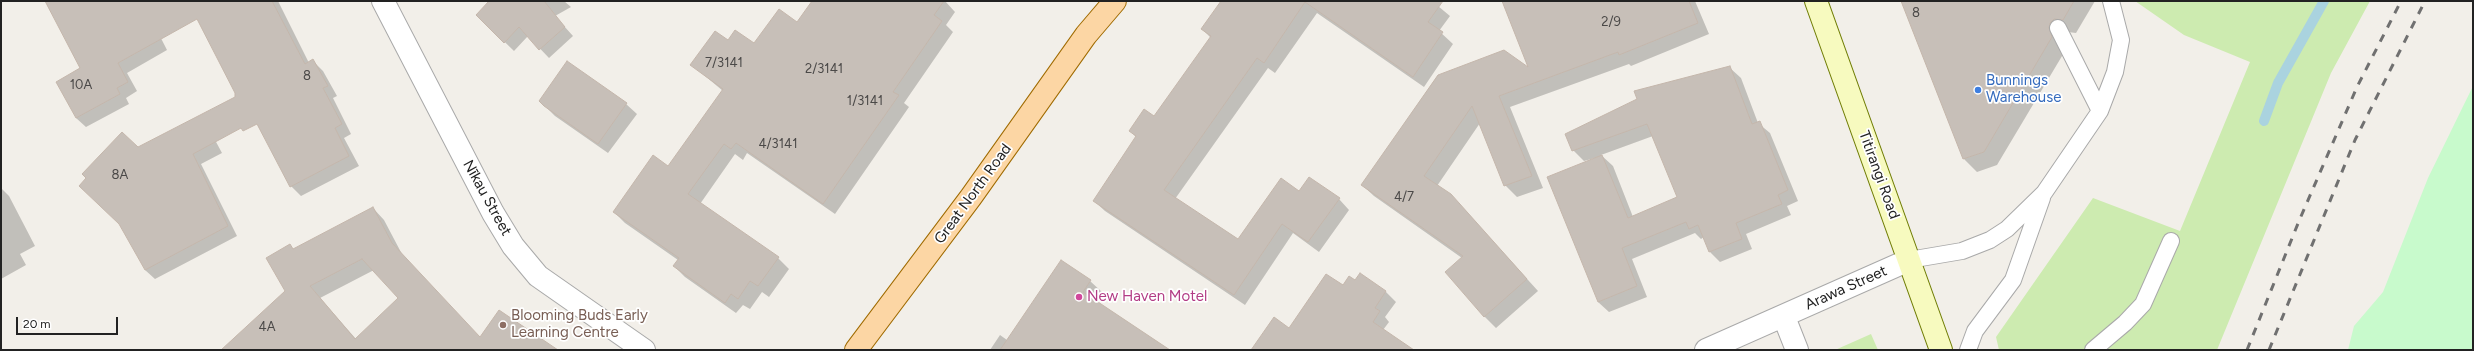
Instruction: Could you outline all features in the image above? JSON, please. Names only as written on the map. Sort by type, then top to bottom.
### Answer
[{"type":"main road","name":"Great North Road","points":[[1086,35],[1095,1]]},
{"type":"main road","name":"Great North Road","points":[[856,350],[971,197],[1086,35],[1115,1]]},
{"type":"main road","name":"Titirangi Road","points":[[1816,1],[1941,350]]},
{"type":"street","name":"Nīkau Street","points":[[383,1],[493,213],[513,246],[538,276],[644,350]]},
{"type":"street","name":"Arawa Street","points":[[1706,350],[1784,317],[1909,260]]},
{"type":"street","points":[[1784,317],[1797,350]]},
{"type":"lane","points":[[1909,260],[1962,251],[1990,240],[2007,229],[2044,193],[2100,111],[2115,72],[2121,40],[2110,1]]},
{"type":"lane","points":[[2058,28],[2100,111]]},
{"type":"lane","points":[[1968,350],[1975,332],[2013,280],[2044,193]]},
{"type":"lane","points":[[2093,350],[2125,323],[2143,304],[2171,241]]},
{"type":"green space","points":[[2135,1],[2370,1],[2331,73],[2217,350],[1999,350],[1996,337],[2093,198],[2180,231],[2250,62],[2184,35]]},
{"type":"green space","points":[[2473,86],[2473,350],[2348,350],[2354,326],[2383,292],[2428,178]]},
{"type":"green space","points":[[1871,334],[1878,350],[1835,350]]},
{"type":"building","points":[[45,1],[272,1],[305,64],[313,59],[328,86],[323,88],[342,124],[335,128],[349,156],[290,187],[257,124],[243,131],[241,128],[193,154],[228,226],[145,270],[119,224],[79,186],[86,178],[82,174],[122,132],[138,147],[235,97],[235,93],[197,19],[118,63],[128,82],[117,88],[120,94],[76,118],[56,82],[80,68]]},
{"type":"building","points":[[489,1],[544,1],[565,27],[539,50],[519,27],[504,43],[476,15]]},
{"type":"building","points":[[812,1],[944,1],[934,15],[942,21],[893,92],[899,95],[823,204],[736,143],[731,149],[724,144],[688,194],[779,257],[758,286],[750,281],[738,299],[731,294],[725,303],[673,266],[679,258],[613,212],[653,155],[668,166],[723,89],[690,65],[715,31],[728,40],[735,30],[754,43],[779,9],[797,22]]},
{"type":"building","points":[[1221,1],[1443,1],[1428,22],[1443,32],[1413,77],[1305,2],[1264,63],[1257,58],[1164,190],[1238,239],[1281,178],[1299,191],[1309,177],[1340,198],[1308,242],[1282,224],[1234,295],[1093,201],[1136,136],[1129,131],[1144,109],[1154,116],[1211,36],[1201,29]]},
{"type":"building","points":[[1502,1],[1689,1],[1698,23],[1619,55],[1618,52],[1499,96],[1532,176],[1504,186],[1472,106],[1424,176],[1451,194],[1527,279],[1484,317],[1445,272],[1463,256],[1361,185],[1438,75],[1504,50],[1528,67]]},
{"type":"building","name":"Bunnings Warehouse","points":[[1901,1],[2074,1],[2063,20],[2054,19],[2050,23],[2049,28],[2052,37],[1984,152],[1963,159]]},
{"type":"building","points":[[567,61],[627,103],[598,144],[539,101]]},
{"type":"building","points":[[1730,66],[1752,124],[1760,121],[1788,190],[1778,195],[1782,204],[1736,223],[1742,239],[1709,252],[1698,225],[1689,229],[1686,222],[1622,248],[1637,286],[1598,302],[1547,177],[1602,155],[1628,218],[1677,197],[1647,124],[1572,151],[1565,134],[1637,99],[1634,91]]},
{"type":"building","points":[[373,207],[392,243],[480,337],[499,310],[558,350],[221,350],[285,291],[266,258],[290,244],[293,249]],"holes":[[[362,259],[398,298],[355,339],[310,286]]]},
{"type":"building","points":[[1061,260],[1091,280],[1083,292],[1170,350],[1000,350]]},
{"type":"building","points":[[1360,273],[1386,291],[1375,308],[1380,311],[1373,322],[1414,350],[1251,350],[1274,317],[1289,328],[1326,274],[1343,285],[1349,276],[1355,280]]},
{"type":"waterway","points":[[2264,121],[2278,83],[2324,1]]},
{"type":"railway","points":[[2247,350],[2299,221],[2357,87],[2401,1]]},
{"type":"railway","points":[[2269,350],[2355,140],[2425,1]]},
{"type":"place","name":"Bunnings Warehouse","points":[[1978,90]]},
{"type":"place","name":"New Haven Motel","points":[[1079,297]]},
{"type":"place","name":"Blooming Buds Early Learning Centre","points":[[503,325]]}]
